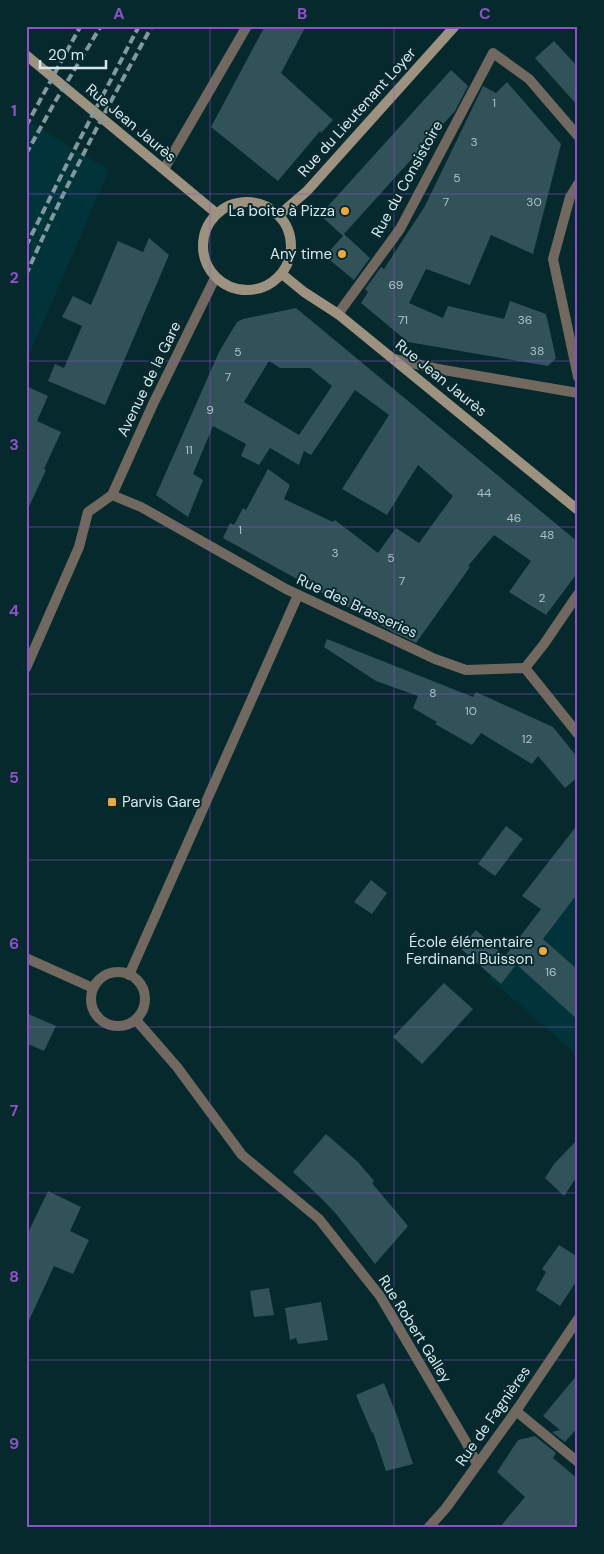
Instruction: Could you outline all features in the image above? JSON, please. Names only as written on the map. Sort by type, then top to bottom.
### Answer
[{"type":"main road","name":"Rue du Lieutenant Loyer","points":[[279,215],[307,191],[455,26]]},
{"type":"main road","name":"Rue Jean Jaurès","points":[[26,55],[216,214]]},
{"type":"main road","points":[[239,202],[254,202],[268,206],[279,215],[287,226],[291,238],[291,251],[288,263],[282,274],[271,284],[257,290],[242,290],[227,286],[215,278],[207,267],[203,254],[202,240],[206,228],[216,214],[225,207],[239,202]]},
{"type":"main road","name":"Rue Jean Jaurès","points":[[282,274],[304,292],[338,314],[578,510]]},
{"type":"street","points":[[164,169],[247,26]]},
{"type":"street","name":"Rue du Consistoire","points":[[338,314],[400,229],[493,52],[530,79],[578,136]]},
{"type":"street","points":[[578,184],[570,197],[553,259],[578,377]]},
{"type":"street","name":"Avenue de la Gare","points":[[112,495],[152,404],[215,278]]},
{"type":"street","points":[[394,359],[434,368],[578,393]]},
{"type":"street","points":[[26,668],[79,547],[88,512],[112,495]]},
{"type":"street","name":"Rue des Brasseries","points":[[112,495],[141,507],[298,595],[435,659],[466,670],[525,668]]},
{"type":"street","points":[[578,594],[525,668],[578,734]]},
{"type":"street","points":[[129,974],[298,595]]},
{"type":"street","points":[[26,958],[93,988]]},
{"type":"street","points":[[117,972],[129,974],[140,983],[145,995],[143,1009],[136,1020],[125,1025],[114,1026],[103,1021],[95,1012],[91,1000],[93,988],[107,974],[117,972]]},
{"type":"street","name":"Rue Robert Galley","points":[[136,1020],[176,1067],[242,1155],[319,1219],[380,1296],[477,1464]]},
{"type":"street","name":"Rue de Fagnières","points":[[428,1528],[446,1508],[516,1411],[578,1319]]},
{"type":"street","points":[[516,1411],[578,1462]]},
{"type":"shaded area","points":[[26,120],[109,170],[26,362]]},
{"type":"shaded area","name":"École élémentaire Ferdinand Buisson","points":[[578,861],[578,1056],[489,978]]},
{"type":"building","points":[[265,26],[306,26],[281,73],[333,120],[321,133],[320,131],[278,181],[211,127]]},
{"type":"building","points":[[554,41],[578,67],[578,106],[535,58]]},
{"type":"building","points":[[451,70],[468,86],[455,111],[344,234],[370,258],[354,280],[325,256],[343,236],[320,215]]},
{"type":"building","points":[[507,82],[561,144],[533,254],[491,235],[470,285],[426,269],[409,303],[443,318],[448,306],[504,319],[510,301],[546,314],[556,358],[548,366],[408,342],[361,303],[368,292],[365,289],[381,267],[384,269],[425,206],[483,86],[496,93]]},
{"type":"building","points":[[149,238],[169,255],[105,405],[48,381],[55,364],[64,368],[82,326],[62,317],[73,296],[91,305],[118,241],[143,252]]},
{"type":"building","points":[[296,308],[578,542],[578,572],[546,615],[509,592],[531,561],[494,535],[468,566],[470,567],[416,643],[223,538],[230,523],[234,525],[243,508],[246,510],[268,469],[290,485],[284,499],[333,522],[335,520],[378,553],[396,528],[419,543],[453,496],[418,465],[387,515],[342,489],[389,415],[355,390],[311,455],[304,451],[299,465],[270,448],[259,465],[241,456],[246,444],[213,426],[193,474],[203,480],[188,517],[156,495],[219,352],[237,322],[243,319]],"holes":[[[269,361],[280,368],[310,368],[332,386],[299,435],[244,402]]]},
{"type":"building","points":[[26,386],[48,396],[37,421],[61,432],[26,513]]},
{"type":"building","points":[[327,639],[473,697],[476,692],[553,727],[578,758],[578,777],[565,788],[538,756],[532,764],[481,733],[472,745],[435,724],[437,722],[413,708],[418,696],[376,681],[324,647]]},
{"type":"building","points":[[578,824],[578,893],[543,939],[578,970],[578,1020],[506,955],[541,909],[522,896]]},
{"type":"building","points":[[506,826],[523,839],[495,876],[478,864]]},
{"type":"building","points":[[371,880],[387,893],[372,914],[354,902]]},
{"type":"building","points":[[476,930],[515,966],[501,984],[460,948]]},
{"type":"building","points":[[444,983],[473,1009],[422,1064],[393,1037]]},
{"type":"building","points":[[26,1013],[56,1026],[44,1051],[26,1043]]},
{"type":"building","points":[[326,1134],[358,1162],[374,1181],[372,1183],[408,1226],[375,1264],[337,1215],[293,1172]]},
{"type":"building","points":[[578,1139],[578,1175],[564,1196],[545,1178],[554,1164]]},
{"type":"building","points":[[48,1191],[81,1207],[70,1231],[89,1240],[73,1274],[54,1266],[26,1327],[26,1237]]},
{"type":"building","points":[[559,1245],[578,1257],[578,1279],[560,1306],[536,1290],[546,1272],[542,1269]]},
{"type":"building","points":[[269,1288],[274,1315],[254,1317],[250,1291]]},
{"type":"building","points":[[321,1302],[328,1340],[298,1344],[296,1338],[290,1340],[285,1308]]},
{"type":"building","points":[[578,1374],[578,1427],[565,1442],[552,1432],[560,1430],[543,1416]]},
{"type":"building","points":[[384,1383],[413,1464],[386,1471],[373,1432],[356,1395]]},
{"type":"building","points":[[535,1436],[556,1453],[553,1458],[578,1479],[578,1528],[499,1528],[525,1497],[497,1472],[518,1440]]},
{"type":"railway","points":[[26,154],[101,26]]},
{"type":"railway","points":[[26,246],[139,26]]},
{"type":"railway","points":[[26,275],[86,149],[152,26]]},
{"type":"railway","points":[[26,126],[80,27]]},
{"type":"place","name":"La boite à Pizza","points":[[345,211]]},
{"type":"place","name":"Any time","points":[[342,254]]},
{"type":"place","name":"Parvis Gare","points":[[112,802]]},
{"type":"place","name":"École élémentaire Ferdinand Buisson","points":[[543,951]]}]
